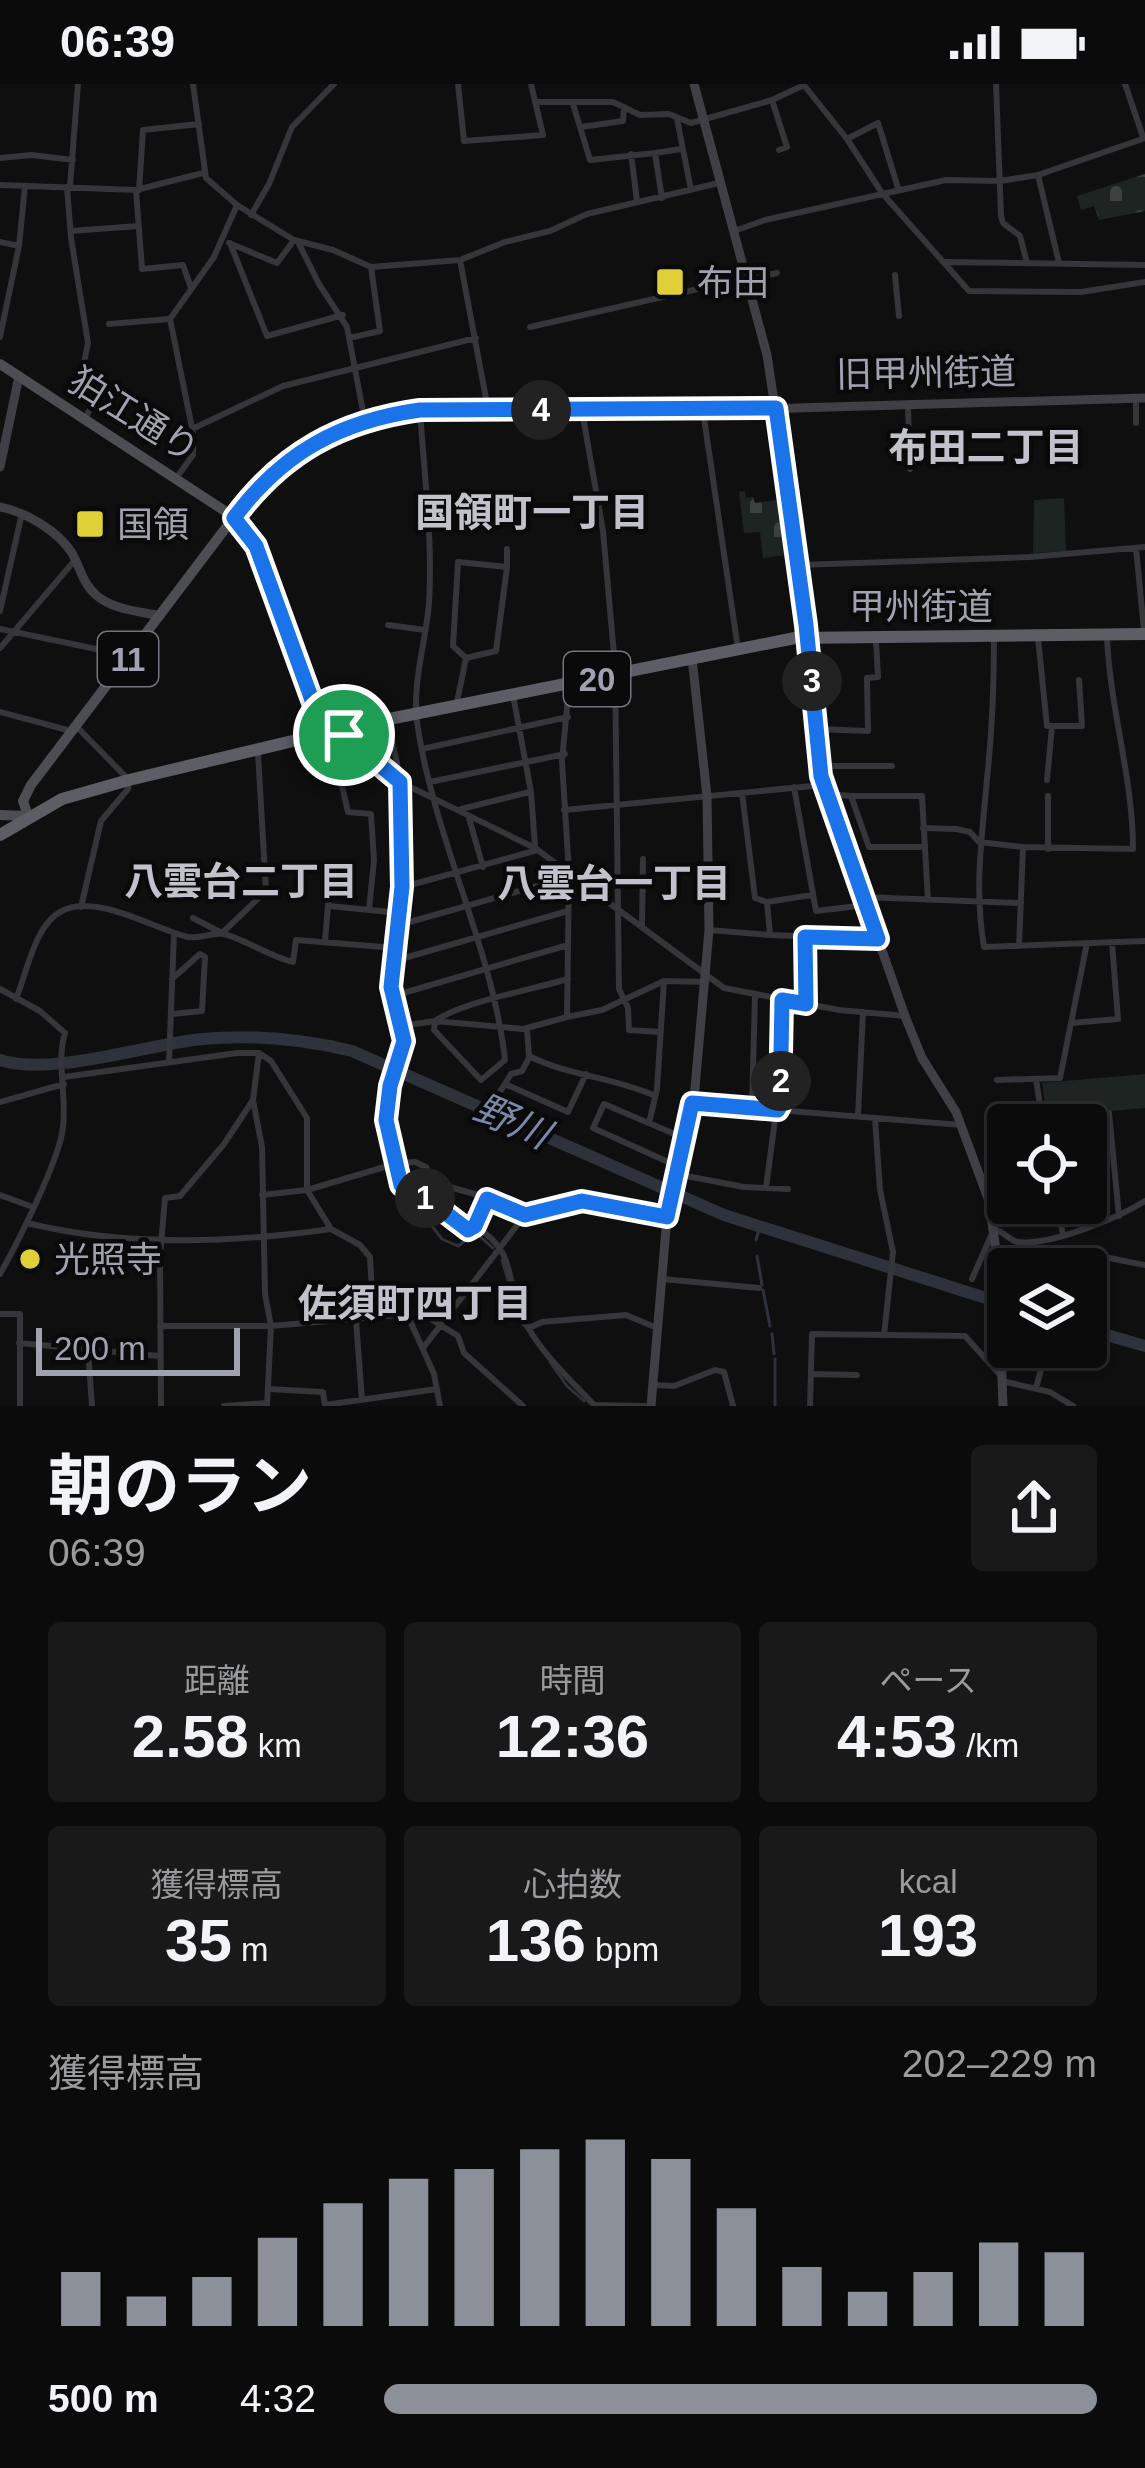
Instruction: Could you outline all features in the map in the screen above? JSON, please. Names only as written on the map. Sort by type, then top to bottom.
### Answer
[{"type":"highway","name":"甲州街道","points":[[339,733],[807,636],[1145,634]]},
{"type":"highway","name":"20","points":[[0,835],[22,813],[129,780],[339,733]]},
{"type":"main road","points":[[694,84],[749,279],[776,408],[825,789],[905,1016],[922,1058],[961,1125],[989,1201],[999,1292],[1003,1406]]},
{"type":"main road","name":"狛江通り","points":[[0,364],[234,518]]},
{"type":"main road","points":[[0,466],[19,376]]},
{"type":"main road","name":"旧甲州街道","points":[[22,813],[73,728],[234,518],[284,462],[365,422],[420,410],[703,410],[1141,399]]},
{"type":"main road","points":[[0,507],[22,513],[55,536],[97,596],[112,605],[161,616]]},
{"type":"main road","points":[[234,518],[256,546],[320,722],[339,733]]},
{"type":"main road","points":[[648,1406],[668,1212],[692,1103],[709,930],[706,796],[692,658]]},
{"type":"main road","points":[[0,814],[22,813]]},
{"type":"street","points":[[78,84],[68,186],[88,343],[80,382],[91,407],[84,421]]},
{"type":"street","points":[[193,84],[203,173],[237,206],[297,242],[333,250],[370,267],[460,260],[587,214],[719,183]]},
{"type":"street","points":[[251,214],[292,127],[334,84]]},
{"type":"street","points":[[458,84],[464,141],[543,135],[531,84]]},
{"type":"street","points":[[536,102],[613,102],[640,115],[669,114],[692,123],[772,100],[804,84],[882,193],[970,291],[1081,292],[1145,282]]},
{"type":"street","points":[[996,84],[1003,223],[1020,236],[1027,263]]},
{"type":"street","points":[[734,236],[765,220],[946,180],[1000,181],[1038,175],[1144,138],[1125,84]]},
{"type":"street","points":[[772,100],[787,147],[779,150]]},
{"type":"street","points":[[572,102],[590,160],[682,148]]},
{"type":"street","points":[[580,127],[623,121],[624,107]]},
{"type":"street","points":[[677,119],[691,190]]},
{"type":"street","points":[[847,139],[878,123],[898,190]]},
{"type":"street","points":[[191,288],[183,266],[142,268],[138,190],[143,130],[199,124]]},
{"type":"street","points":[[655,153],[662,198]]},
{"type":"street","points":[[0,158],[32,154],[73,160]]},
{"type":"street","points":[[631,154],[637,201]]},
{"type":"street","points":[[0,185],[138,190],[203,173]]},
{"type":"street","points":[[1038,175],[1059,263]]},
{"type":"street","points":[[0,337],[19,246],[25,186]]},
{"type":"street","points":[[177,477],[193,455],[192,429],[170,319],[226,241],[237,206]]},
{"type":"street","points":[[71,231],[138,226]]},
{"type":"street","points":[[226,241],[280,266],[297,242]]},
{"type":"street","points":[[226,241],[267,336],[343,315]]},
{"type":"street","points":[[0,242],[19,246]]},
{"type":"street","points":[[297,242],[319,284],[343,315],[365,422]]},
{"type":"street","points":[[460,260],[488,410]]},
{"type":"street","points":[[944,262],[1145,265]]},
{"type":"street","points":[[349,338],[380,331],[370,267]]},
{"type":"street","points":[[749,279],[777,273]]},
{"type":"street","points":[[895,275],[899,316]]},
{"type":"street","points":[[530,327],[711,286]]},
{"type":"street","points":[[109,324],[170,319]]},
{"type":"street","points":[[192,429],[250,398],[476,338]]},
{"type":"street","points":[[1136,423],[1141,399]]},
{"type":"street","points":[[908,403],[910,470]]},
{"type":"street","points":[[420,410],[429,543],[416,714],[434,799],[502,1030],[505,1060],[481,1081],[434,1030],[436,1021]]},
{"type":"street","points":[[703,410],[738,649]]},
{"type":"street","points":[[583,411],[604,531],[615,675],[620,989],[629,1030],[660,1032]]},
{"type":"street","points":[[0,611],[22,513]]},
{"type":"street","points":[[799,565],[1030,557],[1140,547],[1145,634]]},
{"type":"street","points":[[466,658],[496,651],[508,548]]},
{"type":"street","points":[[0,648],[75,560]]},
{"type":"street","points":[[466,658],[453,646],[458,562],[507,567]]},
{"type":"street","points":[[388,625],[425,630]]},
{"type":"street","points":[[0,629],[128,660]]},
{"type":"street","points":[[922,828],[967,831],[979,842],[1023,847],[1133,849],[1107,634]]},
{"type":"street","points":[[816,729],[868,730],[867,678],[878,677],[876,635]]},
{"type":"street","points":[[1038,635],[1047,726],[1082,726],[1079,680]]},
{"type":"street","points":[[994,636],[988,774],[979,842],[978,903],[985,947],[1145,940]]},
{"type":"street","points":[[456,707],[466,658]]},
{"type":"street","points":[[567,1016],[569,684]]},
{"type":"street","points":[[513,695],[537,849]]},
{"type":"street","points":[[0,712],[73,728],[129,780],[128,789],[101,821],[81,907]]},
{"type":"street","points":[[422,749],[568,717]]},
{"type":"street","points":[[387,720],[400,782],[402,887],[393,996],[404,1041],[386,1120],[401,1185],[409,1185],[468,1230],[475,1226],[487,1199]]},
{"type":"street","points":[[1047,780],[1052,727]]},
{"type":"street","points":[[339,733],[400,782],[537,849],[724,988],[905,1016]]},
{"type":"street","points":[[339,733],[348,812],[371,814],[374,860],[369,910]]},
{"type":"street","points":[[16,999],[42,928],[63,910],[81,907],[119,912],[193,938],[222,933],[266,891],[258,749]]},
{"type":"street","points":[[430,782],[565,754]]},
{"type":"street","points":[[820,766],[892,766]]},
{"type":"street","points":[[565,809],[794,788],[851,796],[922,796],[928,900]]},
{"type":"street","points":[[794,788],[816,911],[864,901],[1021,902]]},
{"type":"street","points":[[457,810],[531,792]]},
{"type":"street","points":[[742,793],[755,898],[767,902],[813,895]]},
{"type":"street","points":[[851,796],[869,847],[923,847]]},
{"type":"street","points":[[1048,796],[1048,849]]},
{"type":"street","points":[[468,815],[483,867]]},
{"type":"street","points":[[1019,946],[1023,847]]},
{"type":"street","points":[[402,887],[537,849]]},
{"type":"street","points":[[642,926],[643,859]]},
{"type":"street","points":[[325,941],[331,869]]},
{"type":"street","points":[[399,926],[569,875]]},
{"type":"street","points":[[767,902],[770,935]]},
{"type":"street","points":[[328,906],[400,913]]},
{"type":"street","points":[[394,961],[568,911]]},
{"type":"street","points":[[193,918],[267,956],[293,962],[296,940],[396,948]]},
{"type":"street","points":[[709,930],[878,939]]},
{"type":"street","points":[[169,1060],[174,932]]},
{"type":"street","points":[[805,937],[806,1004]]},
{"type":"street","points":[[997,1080],[1060,1078],[1087,943]]},
{"type":"street","points":[[1071,1023],[1118,1018],[1112,943]]},
{"type":"street","points":[[393,996],[568,944]]},
{"type":"street","points":[[171,1014],[202,1011],[206,957],[200,954],[172,979]]},
{"type":"street","points":[[436,1021],[502,1030],[526,1028],[602,1010],[664,981],[706,978]]},
{"type":"street","points":[[401,1026],[436,1021],[568,979]]},
{"type":"street","points":[[649,1124],[657,1089],[664,981]]},
{"type":"street","points":[[0,989],[63,1028],[64,1079],[63,1131],[27,1223],[0,1274]]},
{"type":"street","points":[[752,1108],[755,996]]},
{"type":"street","points":[[766,1188],[778,1110],[782,1000]]},
{"type":"street","points":[[858,1116],[863,1012]]},
{"type":"street","points":[[496,1099],[511,1074],[522,1071],[530,1057],[526,1028]]},
{"type":"street","points":[[224,1406],[267,1404],[271,1326],[265,1294],[262,1147],[254,1100],[259,1053]]},
{"type":"street","points":[[0,1102],[64,1079],[169,1060],[259,1053],[279,1070],[307,1118],[307,1190],[332,1229],[360,1245],[370,1257],[372,1293],[383,1317]]},
{"type":"street","points":[[530,1057],[558,1070],[624,1082],[653,1095]]},
{"type":"street","points":[[505,1084],[568,1112],[586,1074]]},
{"type":"street","points":[[1036,1079],[1040,1104]]},
{"type":"street","points":[[161,1406],[165,1198],[180,1196],[254,1100]]},
{"type":"street","points":[[692,1103],[961,1125]]},
{"type":"street","points":[[684,1138],[604,1104],[593,1128],[676,1174],[788,1189]]},
{"type":"street","points":[[1109,1113],[1119,1216]]},
{"type":"street","points":[[875,1118],[880,1190],[893,1254],[884,1335]]},
{"type":"street","points":[[1107,1146],[1112,1145]]},
{"type":"street","points":[[262,1195],[307,1190],[398,1163],[423,1164],[436,1184],[525,1215],[582,1201],[668,1212]]},
{"type":"street","points":[[0,1195],[31,1206]]},
{"type":"street","points":[[972,1279],[994,1229],[1018,1242],[1063,1234],[1119,1216],[1145,1201]]},
{"type":"street","points":[[423,1348],[525,1215]]},
{"type":"street","points":[[27,1223],[161,1240],[332,1229]]},
{"type":"street","points":[[1061,1224],[1063,1234]]},
{"type":"street","points":[[475,1226],[502,1246],[520,1313],[565,1376],[595,1406],[648,1406]]},
{"type":"street","points":[[1107,1257],[1145,1264]]},
{"type":"street","points":[[662,1279],[759,1288]]},
{"type":"street","points":[[160,1326],[271,1326],[421,1313],[458,1336],[464,1353],[523,1406]]},
{"type":"street","points":[[0,1314],[20,1314],[20,1406]]},
{"type":"street","points":[[407,1314],[440,1406]]},
{"type":"street","points":[[529,1328],[542,1322],[626,1315],[657,1328]]},
{"type":"street","points":[[356,1320],[362,1401]]},
{"type":"street","points":[[810,1406],[812,1334],[965,1336],[1002,1378],[1072,1406]]},
{"type":"street","points":[[19,1343],[159,1356]]},
{"type":"street","points":[[88,1349],[92,1406]]},
{"type":"street","points":[[1036,1388],[1041,1368]]},
{"type":"street","points":[[652,1385],[674,1386],[715,1370],[724,1372],[733,1406]]},
{"type":"street","points":[[811,1374],[857,1375]]},
{"type":"street","points":[[268,1389],[323,1392],[325,1405],[382,1403],[437,1389]]},
{"type":"green space","points":[[1145,174],[1145,211],[1099,220],[1094,206],[1081,210],[1077,196]]},
{"type":"green space","points":[[745,491],[746,498],[753,497],[755,503],[784,499],[791,554],[763,558],[760,532],[744,533],[739,492]]},
{"type":"green space","points":[[1064,498],[1066,551],[1033,553],[1034,500]]},
{"type":"green space","points":[[1145,1074],[1145,1108],[1107,1111],[1107,1104],[1045,1104],[1042,1083]]},
{"type":"waterway","name":"野川","points":[[0,1060],[45,1065],[241,1037],[352,1051],[724,1215],[987,1298]]},
{"type":"waterway","points":[[383,1065],[381,1126],[396,1194],[442,1239],[458,1246],[476,1233],[493,1248]]},
{"type":"waterway","points":[[756,1240],[760,1226]]},
{"type":"waterway","points":[[757,1256],[762,1285]]},
{"type":"waterway","points":[[502,1260],[508,1280]]},
{"type":"waterway","points":[[763,1290],[770,1326]]},
{"type":"waterway","points":[[515,1307],[523,1325]]},
{"type":"waterway","points":[[772,1334],[774,1354]]},
{"type":"waterway","name":"野川","points":[[1107,1335],[1145,1346]]},
{"type":"waterway","points":[[775,1359],[775,1406]]},
{"type":"waterway","points":[[550,1362],[584,1401]]},
{"type":"place","name":"布田","points":[[670,282]]},
{"type":"place","name":"国領","points":[[90,524]]},
{"type":"place","name":"光照寺","points":[[30,1259]]},
{"type":"district","name":"布田二丁目","points":[[986,447]]},
{"type":"district","name":"国領町一丁目","points":[[532,512]]},
{"type":"district","name":"八雲台二丁目","points":[[241,881]]},
{"type":"district","name":"八雲台一丁目","points":[[614,883]]},
{"type":"district","name":"佐須町四丁目","points":[[415,1303]]},
{"type":"route","points":[[776,408],[821,776],[878,939],[805,937],[806,1004],[782,1000],[780,1106],[778,1110],[692,1103],[667,1217],[582,1201],[525,1215],[487,1199],[475,1226],[468,1230],[409,1185],[401,1185],[386,1120],[390,1086],[404,1041],[391,987],[402,887],[400,782],[344,735],[320,722],[256,546],[234,518],[284,462],[344,430],[420,410],[776,408]]}]
